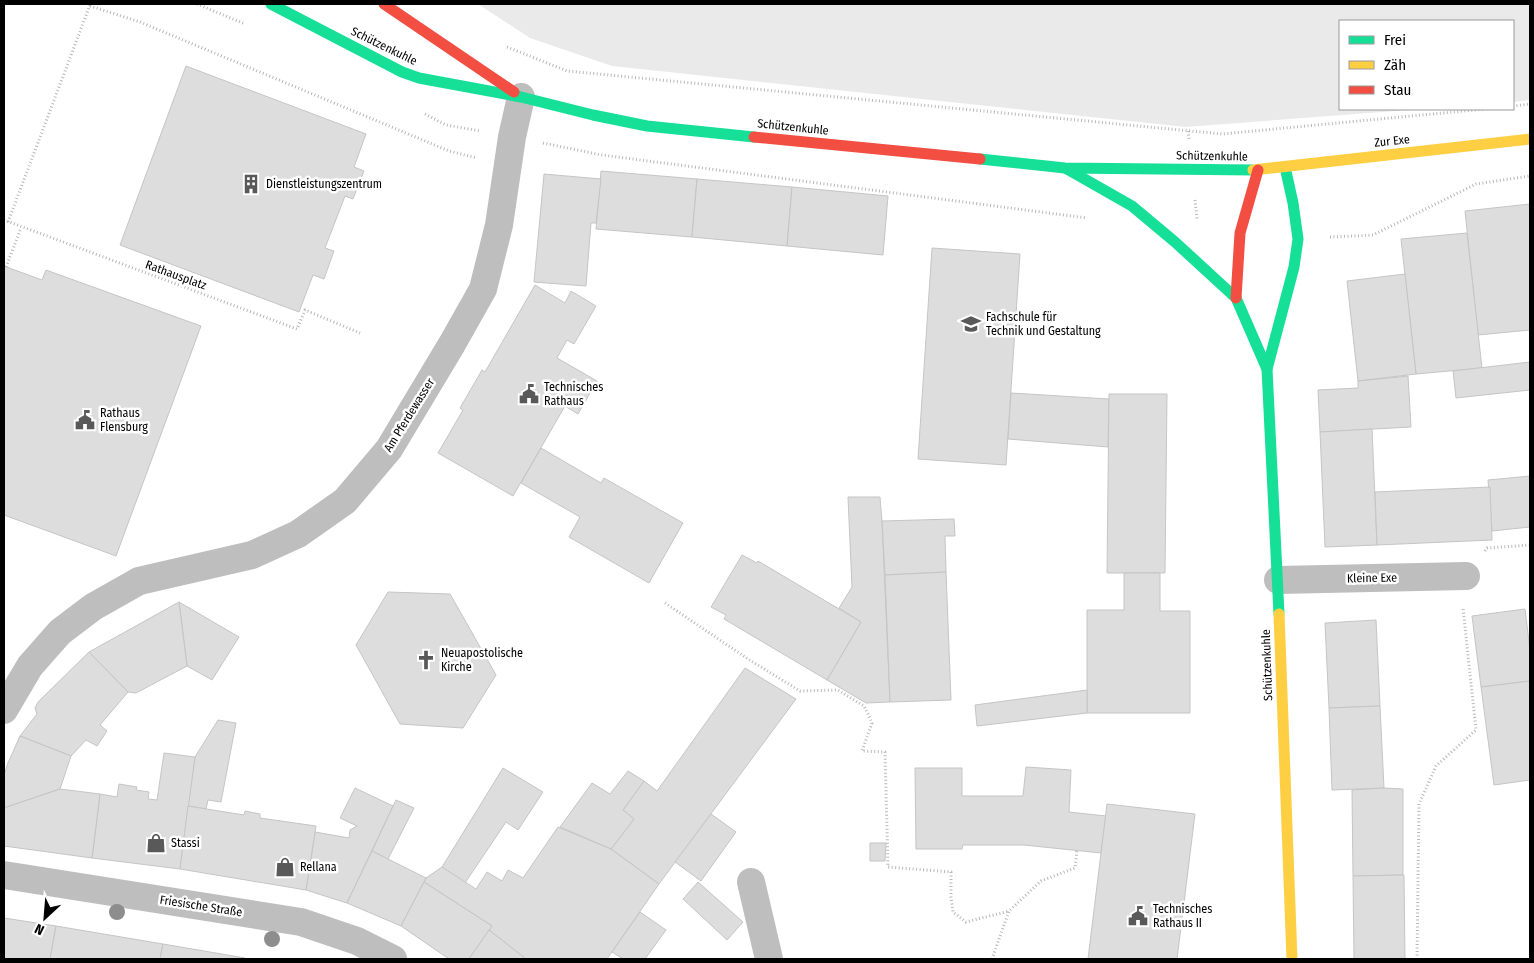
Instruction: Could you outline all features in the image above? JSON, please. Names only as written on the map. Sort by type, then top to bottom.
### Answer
[{"type":"main road","name":"Schützenkuhle","points":[[270,4],[402,72],[419,78],[442,84],[521,97],[647,126],[1065,168],[1258,170],[1240,233],[1236,298]]},
{"type":"main road","name":"Schützenkuhle","points":[[384,4],[521,97]]},
{"type":"main road","name":"Zur Exe","points":[[1258,170],[1530,139]]},
{"type":"main road","name":"Schützenkuhle","points":[[1284,167],[1293,203],[1298,239],[1294,267],[1267,369],[1278,580],[1292,959]]},
{"type":"main road","name":"Schützenkuhle","points":[[1065,168],[1132,206],[1175,242],[1236,298],[1267,369]]},
{"type":"street","name":"Am Pferdewasser","points":[[4,710],[30,666],[60,632],[93,607],[139,581],[252,555],[298,534],[345,501],[389,449],[483,289],[499,225],[521,97]]},
{"type":"street","name":"Kleine Exe","points":[[1278,580],[1466,576]]},
{"type":"street","name":"Friesische Straße","points":[[4,875],[301,922],[357,941],[392,959]]},
{"type":"street","points":[[751,882],[769,959]]},
{"type":"path","points":[[8,222],[90,5],[140,22],[449,151],[508,165]]},
{"type":"path","points":[[567,71],[1222,134],[1474,110]]},
{"type":"path","points":[[1514,106],[1530,104]]},
{"type":"path","points":[[1373,235],[1476,184],[1530,176]]},
{"type":"path","name":"Rathausplatz","points":[[4,220],[21,228],[297,329],[305,310],[360,333]]},
{"type":"path","points":[[6,267],[21,228]]},
{"type":"path","points":[[1417,959],[1419,804],[1436,766],[1476,730],[1462,599],[1466,576],[1487,548],[1530,545]]},
{"type":"path","points":[[665,603],[748,659],[800,691],[838,690],[864,706],[872,723],[862,751],[885,752],[888,867],[951,872],[953,912],[966,922],[1009,911]]},
{"type":"path","points":[[992,959],[1009,911],[1041,881],[1075,868],[1077,850]]},
{"type":"shaded area","points":[[478,4],[1530,4],[1530,100],[1514,102],[1514,20],[1339,20],[1339,110],[1409,110],[1186,127],[612,66],[530,38]]},
{"type":"building","name":"Dienstleistungszentrum","points":[[186,66],[366,134],[354,167],[364,171],[353,199],[345,196],[325,248],[334,251],[324,279],[313,275],[299,312],[120,245]]},
{"type":"building","points":[[601,171],[697,179],[692,237],[596,229]]},
{"type":"building","points":[[544,174],[601,179],[596,223],[591,223],[586,286],[534,282]]},
{"type":"building","points":[[697,179],[792,187],[787,246],[692,237]]},
{"type":"building","points":[[792,187],[888,196],[883,255],[787,246]]},
{"type":"building","points":[[1530,204],[1530,330],[1478,335],[1465,211]]},
{"type":"building","points":[[1467,233],[1482,368],[1416,374],[1401,239]]},
{"type":"building","name":"Fachschule für Technik und Gestaltung","points":[[932,248],[1020,254],[1006,465],[918,459]]},
{"type":"building","name":"Rathaus Flensburg","points":[[4,266],[42,280],[46,270],[201,326],[116,556],[4,515]]},
{"type":"building","points":[[1405,274],[1416,374],[1358,381],[1347,281]]},
{"type":"building","name":"Technisches Rathaus","points":[[535,285],[565,303],[571,291],[596,306],[574,344],[567,340],[557,358],[597,381],[578,414],[565,406],[513,496],[438,453],[463,410],[460,408],[482,370],[485,372]]},
{"type":"building","points":[[1530,362],[1530,390],[1456,398],[1453,371]]},
{"type":"building","points":[[1408,376],[1411,427],[1320,432],[1318,390],[1358,388],[1358,381]]},
{"type":"building","points":[[1011,393],[1109,399],[1108,447],[1008,439]]},
{"type":"building","points":[[1109,394],[1167,394],[1165,573],[1107,573]]},
{"type":"building","points":[[1372,429],[1377,545],[1325,547],[1320,432]]},
{"type":"building","points":[[541,448],[601,483],[604,478],[683,523],[649,583],[569,537],[580,517],[521,483]]},
{"type":"building","points":[[1530,476],[1530,527],[1492,531],[1488,480]]},
{"type":"building","points":[[1490,487],[1492,540],[1377,545],[1375,492]]},
{"type":"building","points":[[848,497],[880,497],[890,702],[866,703],[827,680],[861,622],[839,608],[852,587]]},
{"type":"building","points":[[954,519],[955,536],[945,536],[946,572],[885,575],[882,521]]},
{"type":"building","points":[[742,555],[757,563],[758,561],[861,622],[827,680],[724,619],[726,615],[711,607]]},
{"type":"building","points":[[946,572],[951,700],[890,702],[885,575]]},
{"type":"building","points":[[1124,573],[1160,573],[1160,611],[1190,611],[1190,713],[1087,713],[1087,610],[1124,610]]},
{"type":"building","name":"Neuapostolische Kirche","points":[[388,592],[450,594],[496,675],[463,728],[400,724],[356,645]]},
{"type":"building","points":[[179,602],[239,637],[212,680],[187,666]]},
{"type":"building","points":[[179,602],[187,666],[136,693],[128,692],[89,652]]},
{"type":"building","points":[[1525,609],[1530,650],[1530,681],[1481,687],[1472,616]]},
{"type":"building","points":[[1376,620],[1380,706],[1329,708],[1325,623]]},
{"type":"building","points":[[89,652],[128,692],[100,725],[107,731],[97,746],[86,740],[71,756],[20,736],[37,714],[35,708],[38,702]]},
{"type":"building","points":[[745,668],[796,699],[659,884],[611,849],[634,819],[623,810],[644,781],[657,791]]},
{"type":"building","points":[[1530,681],[1530,780],[1494,785],[1481,687]]},
{"type":"building","points":[[1087,690],[1087,713],[977,726],[975,705]]},
{"type":"building","points":[[1380,706],[1384,788],[1332,790],[1329,708]]},
{"type":"building","points":[[218,720],[236,723],[221,802],[208,800],[206,809],[188,806],[195,757]]},
{"type":"building","points":[[20,736],[71,756],[60,789],[4,808],[4,775]]},
{"type":"building","points":[[164,753],[195,757],[180,869],[92,858],[100,794],[117,797],[119,784],[137,787],[136,790],[149,792],[148,799],[157,800]]},
{"type":"building","points":[[1026,767],[1071,770],[1069,812],[1106,816],[1101,853],[1024,845],[963,845],[962,849],[916,849],[915,768],[962,768],[962,796],[1023,796]]},
{"type":"building","points":[[503,768],[543,792],[518,830],[506,822],[465,883],[442,867]]},
{"type":"building","points":[[628,771],[644,781],[623,810],[634,819],[611,849],[560,827],[592,783],[610,794]]},
{"type":"building","points":[[355,788],[393,806],[347,903],[306,890],[315,832],[349,838],[350,830],[357,826],[340,818]]},
{"type":"building","points":[[60,789],[100,794],[92,858],[4,846],[4,808]]},
{"type":"building","points":[[1403,789],[1403,875],[1353,876],[1352,790]]},
{"type":"building","points":[[396,800],[414,808],[388,859],[372,851]]},
{"type":"building","name":"Technisches Rathaus II","points":[[1107,804],[1195,814],[1177,959],[1088,959]]},
{"type":"building","points":[[188,806],[244,815],[245,811],[260,814],[260,818],[316,826],[306,890],[180,869]]},
{"type":"building","points":[[711,814],[736,832],[701,881],[675,862]]},
{"type":"building","points":[[558,827],[611,849],[659,884],[607,959],[526,959],[489,930],[492,926],[424,882],[426,878],[442,867],[476,889],[487,872],[502,881],[508,870],[523,878]]},
{"type":"building","points":[[870,843],[886,843],[885,861],[870,861]]},
{"type":"building","points":[[372,851],[426,878],[401,926],[347,903]]},
{"type":"building","points":[[1404,875],[1405,959],[1354,959],[1353,876]]},
{"type":"building","points":[[424,882],[492,926],[469,959],[449,959],[401,926]]},
{"type":"building","points":[[698,882],[743,922],[727,940],[683,899]]},
{"type":"building","points":[[640,912],[666,930],[645,959],[623,959],[612,952]]},
{"type":"building","points":[[4,918],[56,926],[50,959],[4,959]]},
{"type":"building","points":[[56,926],[163,944],[160,959],[50,959]]},
{"type":"building","points":[[489,930],[526,959],[469,959]]},
{"type":"building","points":[[163,944],[245,958],[245,959],[160,959]]},
{"type":"traffic: fast","points":[[271,4],[402,72],[419,78],[521,97],[647,126],[754,137]]},
{"type":"traffic: fast","points":[[980,159],[1065,168],[1253,170]]},
{"type":"traffic: fast","points":[[1279,614],[1267,369],[1294,267],[1298,239],[1285,167]]},
{"type":"traffic: fast","points":[[1067,169],[1132,206],[1175,242],[1236,298],[1267,369]]},
{"type":"traffic: slow","points":[[1253,170],[1530,139]]},
{"type":"traffic: slow","points":[[1279,614],[1292,959]]},
{"type":"traffic: jam","points":[[384,4],[514,92]]},
{"type":"traffic: jam","points":[[754,137],[980,159]]},
{"type":"traffic: jam","points":[[1236,298],[1240,233],[1258,170]]},
{"type":"place","name":"Dienstleistungszentrum","points":[[251,184]]},
{"type":"place","name":"Fachschule für Technik und Gestaltung","points":[[971,324]]},
{"type":"place","name":"Technisches Rathaus","points":[[529,394]]},
{"type":"place","name":"Rathaus Flensburg","points":[[85,420]]},
{"type":"place","name":"Neuapostolische Kirche","points":[[426,660]]},
{"type":"place","name":"Stassi","points":[[156,843]]},
{"type":"place","name":"Rellana","points":[[285,867]]},
{"type":"place","name":"Technisches Rathaus II","points":[[1138,916]]}]
